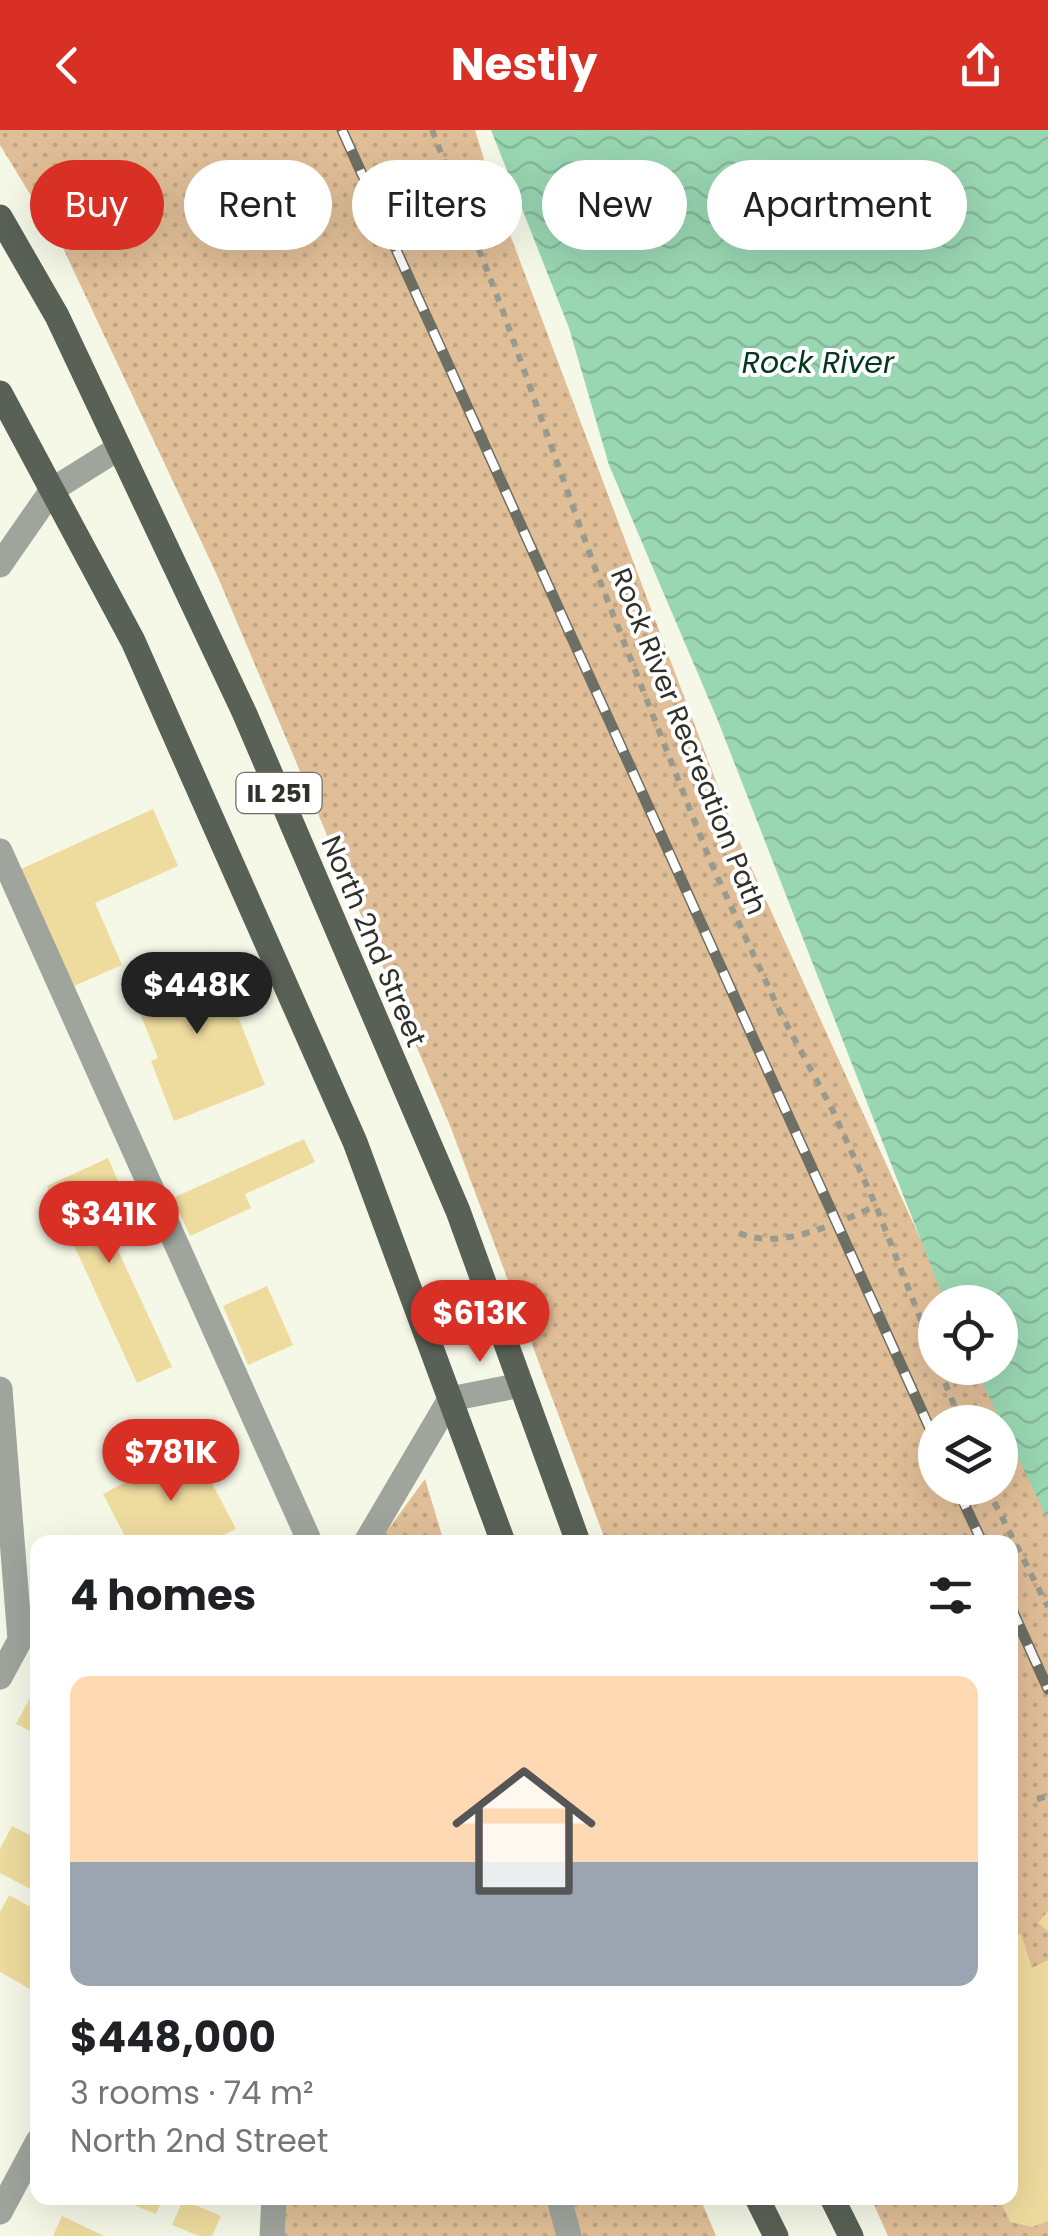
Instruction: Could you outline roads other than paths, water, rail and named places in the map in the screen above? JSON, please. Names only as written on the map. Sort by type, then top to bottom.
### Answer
[{"type":"main road","name":"North 2nd Street","points":[[0,217],[57,316],[252,730],[458,1212],[575,1535]]},
{"type":"main road","name":"IL 251","points":[[0,392],[133,641],[355,1142],[500,1535]]},
{"type":"main road","points":[[760,2205],[776,2236]]},
{"type":"main road","points":[[836,2205],[851,2236]]},
{"type":"street","points":[[0,565],[52,490],[120,448]]},
{"type":"street","points":[[0,851],[307,1535]]},
{"type":"street","points":[[370,1535],[450,1398],[521,1385]]},
{"type":"street","points":[[0,1390],[19,1643],[0,1677]]},
{"type":"street","points":[[0,2212],[30,2156]]},
{"type":"street","points":[[272,2236],[274,2205]]},
{"type":"street","points":[[561,2205],[569,2236]]},
{"type":"water","name":"Rock River","points":[[491,130],[1048,130],[1048,1520],[1018,1458],[1018,1405],[993,1405],[983,1385],[1018,1385],[1018,1285],[938,1285],[716,716],[609,465],[569,328],[522,209],[522,160],[503,160]]},
{"type":"railway","points":[[342,130],[919,1405]]},
{"type":"railway","points":[[965,1505],[979,1535]]},
{"type":"railway","points":[[1018,1623],[1048,1689]]}]
